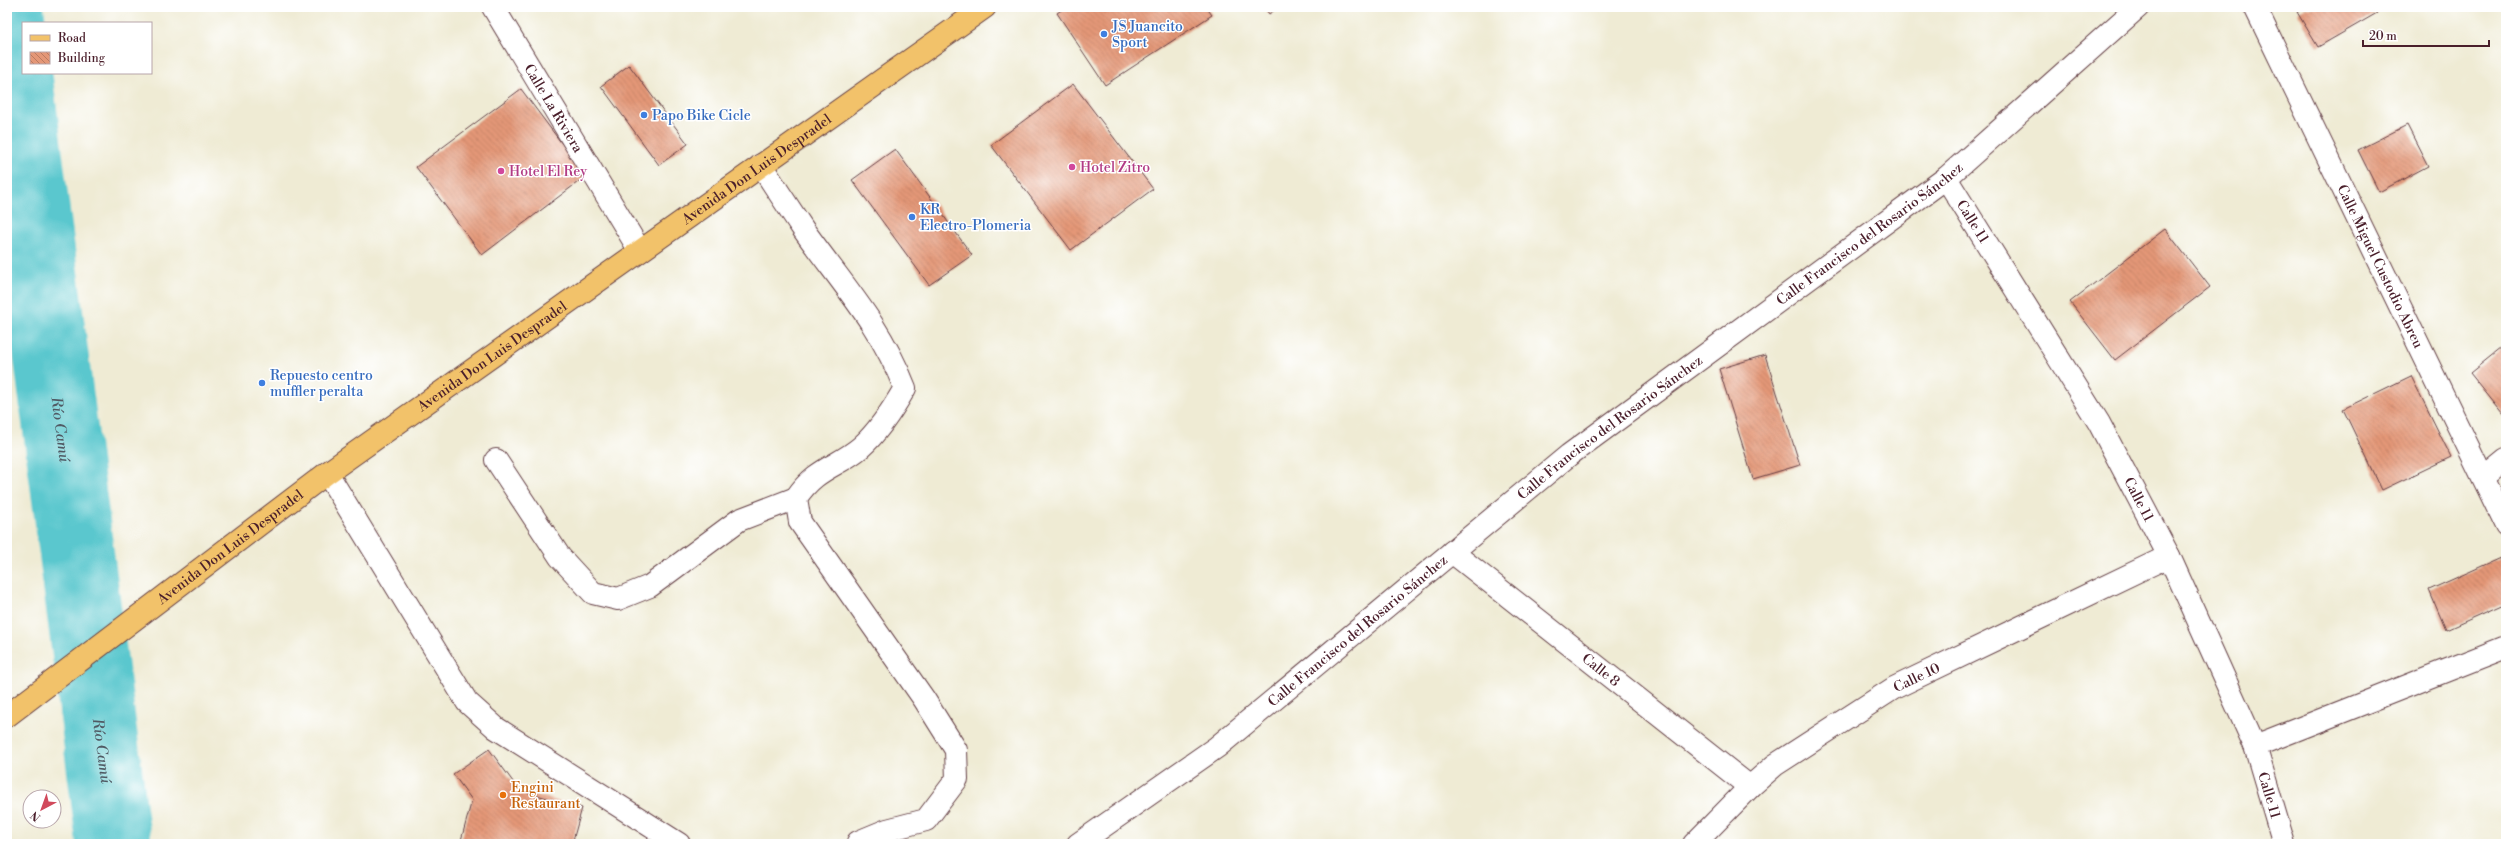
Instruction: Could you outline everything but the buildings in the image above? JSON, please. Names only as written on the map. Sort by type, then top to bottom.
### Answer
[{"type":"main road","name":"Avenida Don Luis Despradel","points":[[7,716],[230,550],[327,473],[985,7]]},
{"type":"street","name":"Calle La Riviera","points":[[493,7],[640,251]]},
{"type":"street","name":"Calle Francisco del Rosario Sánchez","points":[[1078,844],[1217,747],[1569,455],[1946,178],[2138,7]]},
{"type":"street","name":"Calle Miguel Custodio Abreu","points":[[2255,7],[2506,525]]},
{"type":"street","points":[[496,460],[560,557],[593,593],[618,599],[650,586],[739,520],[796,498],[806,484],[821,471],[860,448],[889,415],[905,388],[894,360],[870,318],[803,230],[761,165]]},
{"type":"street","name":"Calle 11","points":[[1946,178],[2099,423],[2169,556],[2255,746],[2284,844]]},
{"type":"street","points":[[2484,477],[2506,459]]},
{"type":"street","points":[[327,473],[467,702],[496,728],[679,844]]},
{"type":"street","points":[[796,498],[800,522],[924,699],[956,750],[958,779],[926,820],[887,830],[858,842]]},
{"type":"street","name":"Calle 8","points":[[1452,552],[1750,786]]},
{"type":"street","name":"Calle 10","points":[[1694,844],[1750,786],[1775,765],[1894,688],[2169,556]]},
{"type":"street","points":[[2255,746],[2506,647]]},
{"type":"waterway","name":"Río Camú","points":[[7,14],[114,844]]},
{"type":"place","name":"JS Juancito Sport","points":[[1104,34]]},
{"type":"place","name":"Papo Bike Cicle","points":[[644,115]]},
{"type":"place","name":"Hotel Zitro","points":[[1072,167]]},
{"type":"place","name":"Hotel El Rey","points":[[501,171]]},
{"type":"place","name":"KR Electro-Plomeria","points":[[912,217]]},
{"type":"place","name":"Repuesto centro muffler peralta","points":[[262,383]]},
{"type":"place","name":"Engini Restaurant","points":[[503,795]]}]
